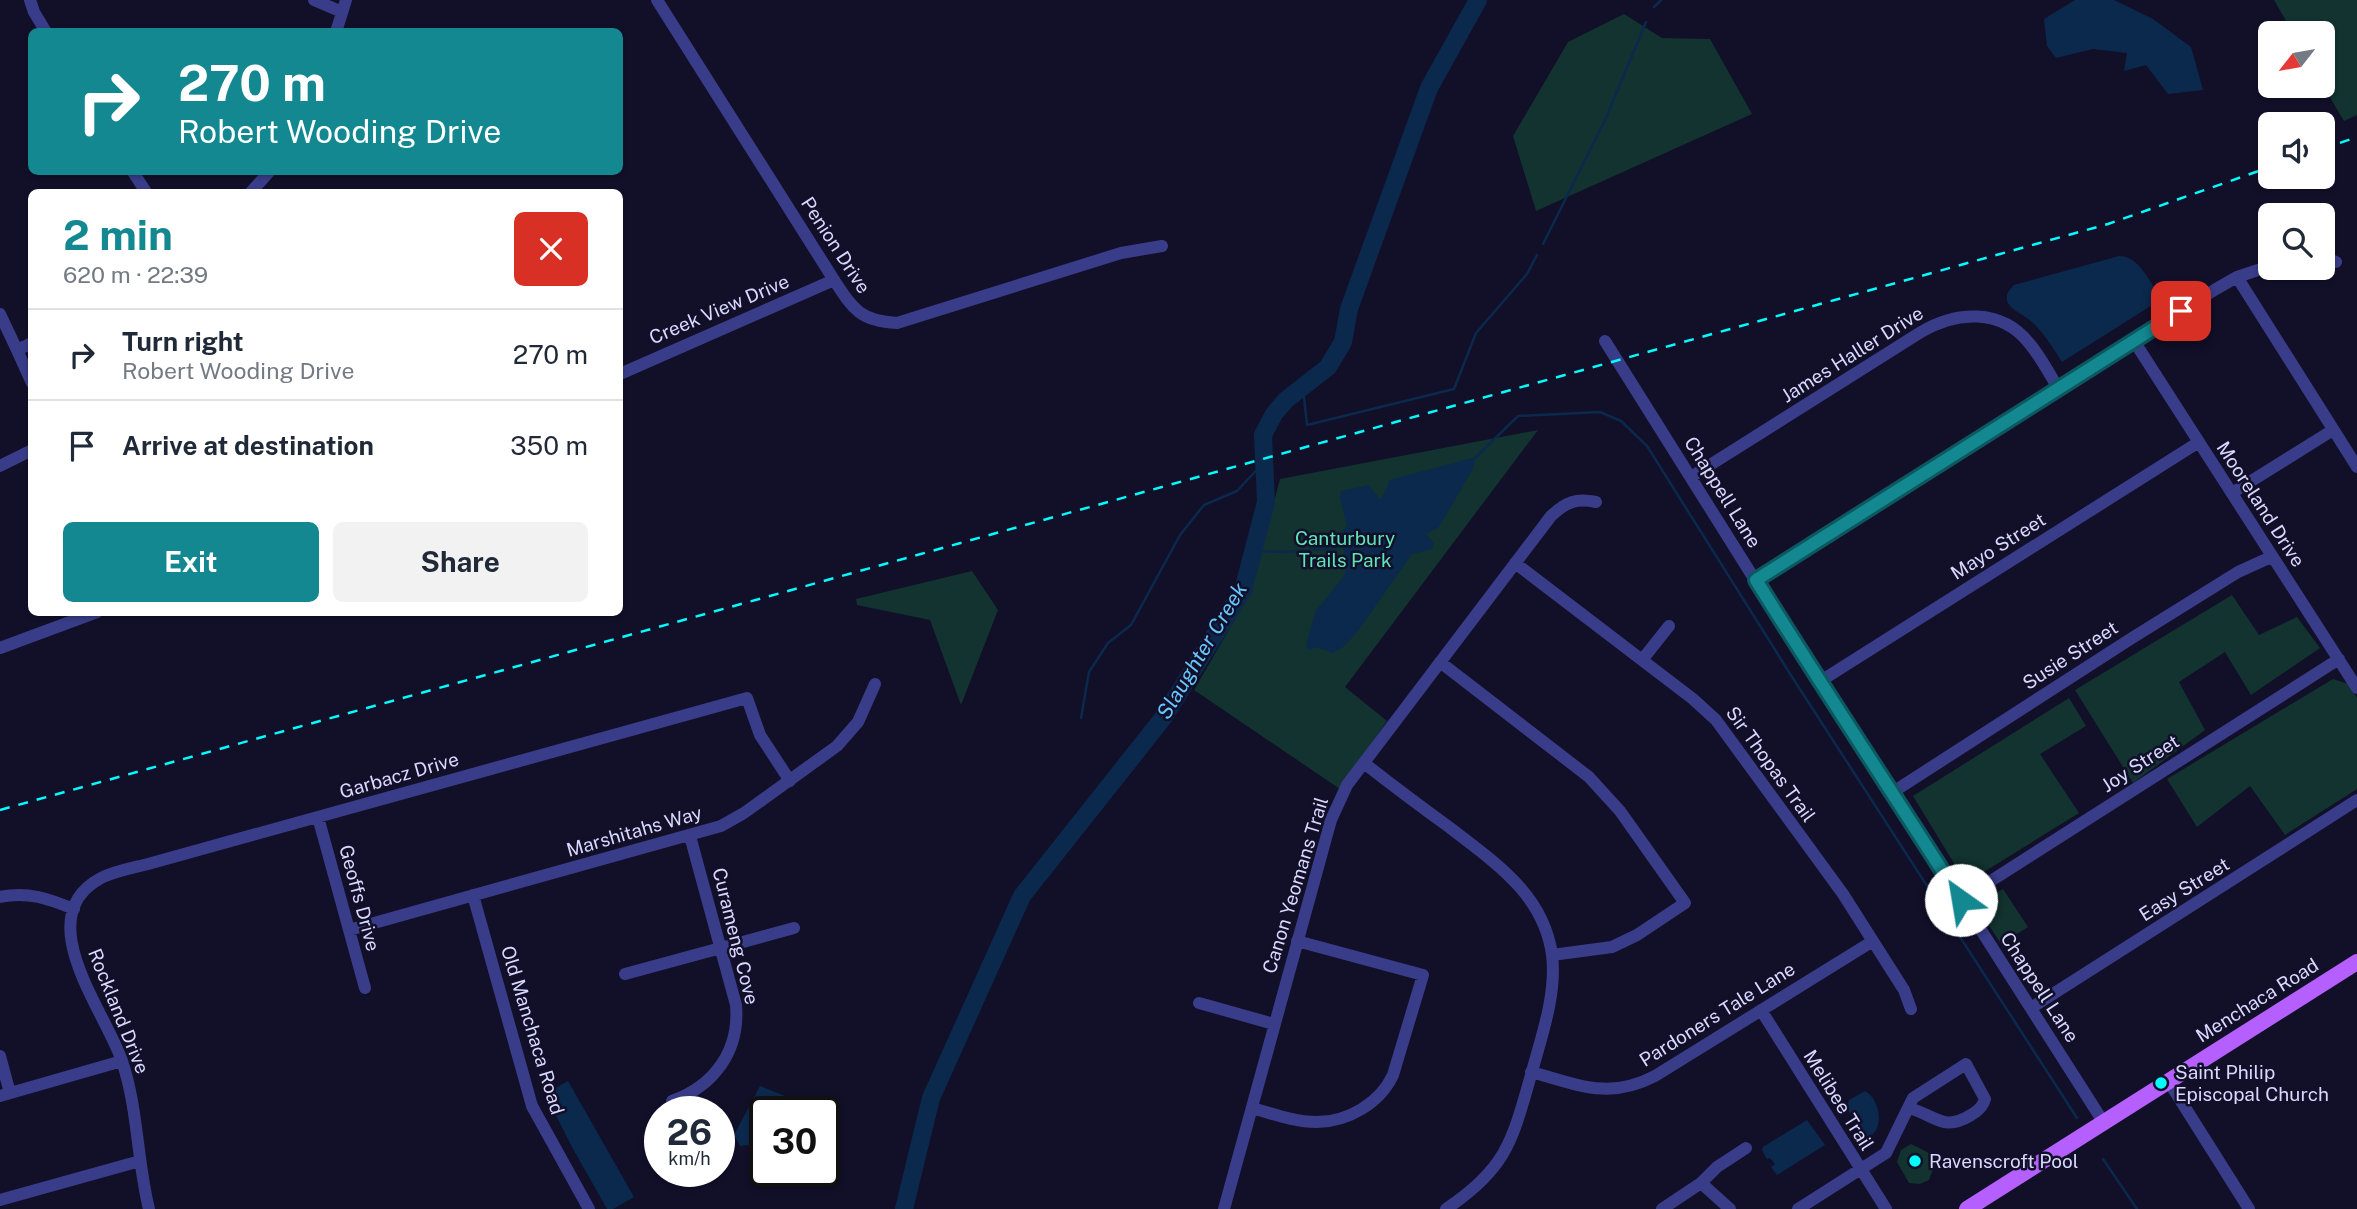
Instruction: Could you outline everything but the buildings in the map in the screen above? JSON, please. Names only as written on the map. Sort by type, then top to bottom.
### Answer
[{"type":"main road","name":"Menchaca Road","points":[[1967,1209],[2357,962]]},
{"type":"street","points":[[30,0],[44,28]]},
{"type":"street","points":[[314,0],[344,6],[336,28]]},
{"type":"street","name":"Penion Drive","points":[[657,0],[851,306],[865,318],[897,323],[1121,253],[1162,246]]},
{"type":"street","points":[[1756,580],[2134,341],[2238,277],[2258,270]]},
{"type":"street","points":[[2238,277],[2357,467]]},
{"type":"street","name":"Creek View Drive","points":[[623,373],[834,280]]},
{"type":"street","points":[[0,314],[28,374]]},
{"type":"street","name":"James Haller Drive","points":[[1691,477],[1945,319],[1981,316],[2012,328],[2029,342],[2059,388]]},
{"type":"street","name":"Chappell Lane","points":[[1605,341],[1819,682],[1893,792],[2104,1123]]},
{"type":"street","name":"Mooreland Drive","points":[[2134,341],[2357,688]]},
{"type":"street","points":[[17,350],[28,345]]},
{"type":"street","points":[[2232,493],[2333,430]]},
{"type":"street","name":"Mayo Street","points":[[1819,682],[2199,442]]},
{"type":"street","points":[[0,466],[28,452]]},
{"type":"street","name":"Canon Yeomans Trail","points":[[1224,1209],[1331,820],[1347,785],[1515,563],[1560,508],[1580,499],[1596,502]]},
{"type":"street","name":"Susie Street","points":[[1893,792],[2144,630],[2238,572],[2271,557]]},
{"type":"street","name":"Sir Thopas Trail","points":[[1515,563],[1702,706],[1716,720],[1843,894],[1904,990],[1911,1009]]},
{"type":"street","points":[[0,648],[86,616]]},
{"type":"street","points":[[1642,660],[1669,626]]},
{"type":"street","name":"Joy Street","points":[[1961,900],[2339,659]]},
{"type":"street","points":[[1440,662],[1590,777],[1620,811],[1685,903],[1637,935],[1612,947],[1552,955]]},
{"type":"street","name":"Marshitahs Way","points":[[349,930],[690,836],[732,821],[845,739],[864,710],[875,684]]},
{"type":"street","name":"Garbacz Drive","points":[[74,909],[90,886],[111,874],[747,698],[760,735],[790,781]]},
{"type":"street","points":[[1364,763],[1511,876],[1536,907],[1552,955],[1552,988],[1515,1130],[1496,1166],[1480,1185],[1446,1209]]},
{"type":"street","name":"Easy Street","points":[[2031,1008],[2357,800]]},
{"type":"street","name":"Geoffs Drive","points":[[318,817],[365,988]]},
{"type":"street","name":"Curameng Cove","points":[[682,1096],[704,1085],[723,1064],[732,1046],[736,1027],[736,1005],[690,836]]},
{"type":"street","points":[[0,897],[29,894],[74,909]]},
{"type":"street","name":"Old Manchaca Road","points":[[473,895],[532,1106],[589,1209]]},
{"type":"street","name":"Rockland Drive","points":[[74,909],[71,936],[82,978],[122,1061],[149,1209]]},
{"type":"street","points":[[625,974],[794,928]]},
{"type":"street","points":[[1252,1108],[1294,1120],[1318,1122],[1349,1115],[1371,1103],[1393,1075],[1423,975],[1297,941]]},
{"type":"street","name":"Pardoners Tale Lane","points":[[1531,1072],[1611,1091],[1634,1086],[1655,1076],[1873,941]]},
{"type":"street","points":[[1199,1003],[1275,1024]]},
{"type":"street","name":"Melibee Trail","points":[[1761,1010],[1886,1209]]},
{"type":"street","points":[[0,1056],[5,1094],[122,1061]]},
{"type":"street","points":[[1798,1209],[1886,1153],[1913,1098],[1966,1065],[1984,1099],[1984,1104],[1977,1111],[1954,1124],[1909,1108]]},
{"type":"street","points":[[2169,1082],[2249,1209]]},
{"type":"street","points":[[1662,1209],[1746,1148]]},
{"type":"street","points":[[0,1199],[140,1161]]},
{"type":"street","points":[[1701,1183],[1730,1209]]},
{"type":"green space","points":[[2274,0],[2357,0],[2357,115],[2344,121],[2330,98],[2335,98],[2335,21],[2286,21]]},
{"type":"green space","points":[[1624,14],[1662,38],[1710,39],[1752,114],[1536,211],[1513,136],[1568,42]]},
{"type":"green space","name":"Canturbury Trails Park","points":[[1538,430],[1345,687],[1387,721],[1340,789],[1194,690],[1250,593],[1280,479]]},
{"type":"green space","points":[[972,571],[998,610],[961,705],[930,620],[857,605],[856,599]]},
{"type":"green space","points":[[2232,595],[2259,635],[2297,617],[2320,648],[2251,695],[2225,652],[2179,682],[2205,730],[2133,783],[2075,690]]},
{"type":"green space","points":[[2333,679],[2349,684],[2357,698],[2357,789],[2285,835],[2250,786],[2197,827],[2167,779]]},
{"type":"green space","points":[[2069,698],[2086,726],[2040,754],[2079,813],[1966,883],[1913,796]]},
{"type":"green space","points":[[2003,889],[2028,927],[2001,944],[1976,905]]},
{"type":"green space","points":[[1911,1144],[1931,1154],[1934,1167],[1929,1180],[1920,1184],[1909,1183],[1897,1162],[1901,1150]]},
{"type":"water","points":[[2075,0],[2114,0],[2153,19],[2191,47],[2203,90],[2168,94],[2146,65],[2124,71],[2127,53],[2093,49],[2056,58],[2047,46],[2044,19]]},
{"type":"water","points":[[2119,256],[2132,260],[2143,270],[2159,295],[2157,302],[2062,362],[2036,326],[2008,303],[2008,293],[2014,285]]},
{"type":"water","points":[[1472,458],[1475,460],[1474,467],[1439,527],[1426,534],[1434,543],[1432,549],[1412,554],[1355,635],[1342,648],[1332,653],[1317,647],[1309,650],[1306,646],[1315,612],[1344,576],[1346,568],[1341,532],[1347,526],[1340,498],[1341,491],[1368,485],[1381,500],[1390,480]]},
{"type":"water","points":[[568,1081],[634,1197],[613,1209],[607,1209],[545,1094]]},
{"type":"water","points":[[760,1086],[785,1096],[755,1096]]},
{"type":"water","points":[[1865,1091],[1874,1101],[1879,1114],[1877,1128],[1867,1138],[1863,1136],[1847,1108],[1849,1100]]},
{"type":"water","points":[[749,1107],[749,1145],[740,1146],[735,1133]]},
{"type":"water","points":[[1807,1120],[1825,1145],[1777,1175],[1771,1167],[1775,1164],[1770,1158],[1767,1159],[1763,1147]]},
{"type":"waterway","name":"Slaughter Creek","points":[[904,1209],[931,1098],[1022,896],[1163,718],[1243,590],[1266,502],[1263,435],[1274,414],[1286,400],[1328,367],[1343,342],[1349,309],[1429,88],[1478,0]]},
{"type":"waterway","points":[[1654,7],[1661,0]]},
{"type":"waterway","points":[[1543,244],[1606,118],[1646,22]]},
{"type":"waterway","points":[[1303,388],[1307,425],[1454,389],[1476,333],[1527,274],[1537,255]]},
{"type":"waterway","points":[[1473,460],[1518,416],[1600,412],[1621,421],[1647,446],[1794,680],[2077,1118]]},
{"type":"waterway","points":[[1081,718],[1089,672],[1108,643],[1131,625],[1180,535],[1204,505],[1237,491],[1264,462]]},
{"type":"waterway","points":[[1253,551],[1284,552],[1337,548]]},
{"type":"waterway","points":[[2103,1159],[2137,1209]]},
{"type":"railway","points":[[2335,145],[2357,137]]},
{"type":"railway","points":[[0,810],[2108,224],[2258,171]]},
{"type":"place","name":"Saint Philip Episcopal Church","points":[[2161,1083]]},
{"type":"place","name":"Ravenscroft Pool","points":[[1915,1161]]},
{"type":"route","points":[[1961,900],[1756,580],[2181,311]]}]
